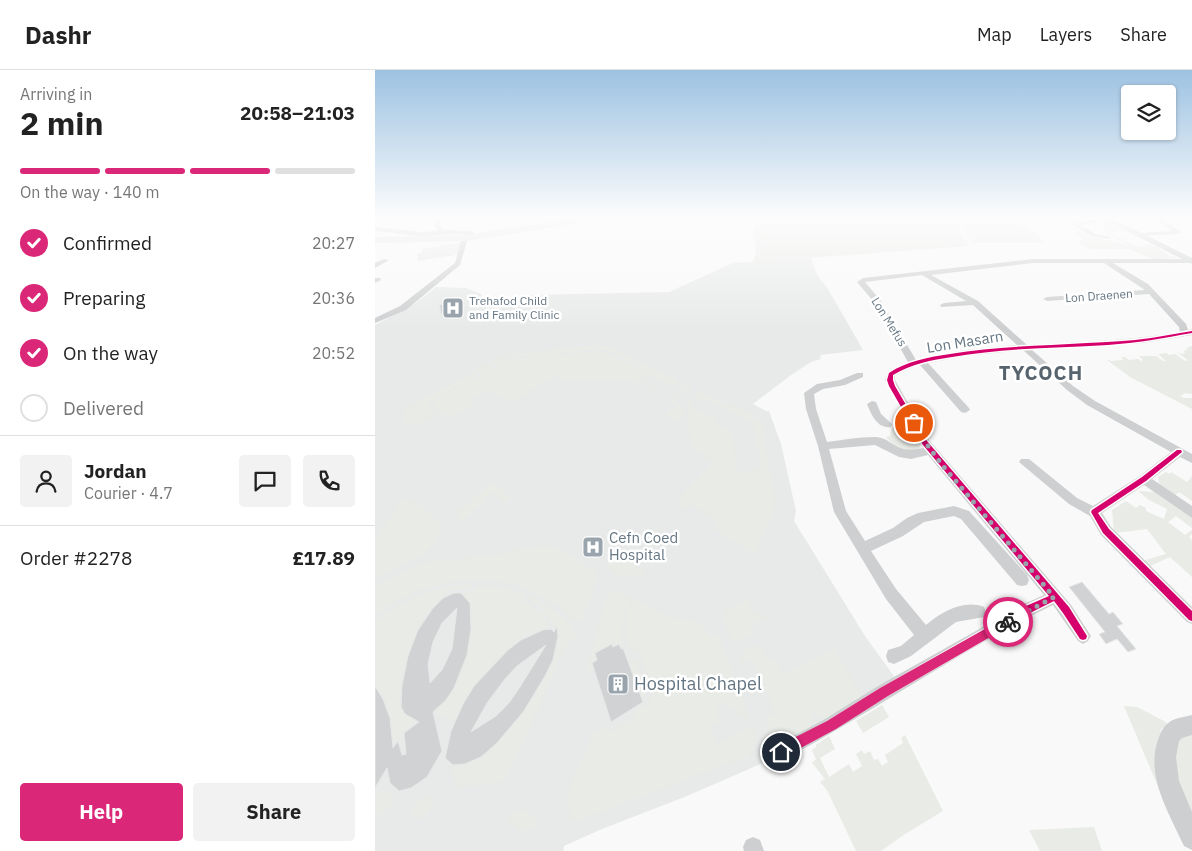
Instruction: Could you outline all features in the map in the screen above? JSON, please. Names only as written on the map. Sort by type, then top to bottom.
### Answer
[{"type":"street","points":[[375,320],[403,308],[458,264],[462,254]]},
{"type":"street","points":[[1179,254],[1192,261]]},
{"type":"street","points":[[375,266],[386,260]]},
{"type":"street","points":[[925,274],[1033,261],[1192,261]]},
{"type":"street","points":[[1107,262],[1151,292],[1188,332]]},
{"type":"street","points":[[925,274],[975,303],[1071,388],[1091,402],[1192,460]]},
{"type":"street","name":"Lon Mefus","points":[[925,274],[861,282],[877,301],[918,363],[965,410]]},
{"type":"street","name":"Lon Draenen","points":[[1047,299],[1151,292]]},
{"type":"street","points":[[944,305],[975,303]]},
{"type":"street","name":"Lon Masarn","points":[[1083,636],[1054,597],[931,450],[890,380],[891,374],[918,363],[967,352],[1023,346],[1136,341],[1188,332]]},
{"type":"street","points":[[861,375],[842,383],[820,386],[809,393],[811,409],[823,446],[840,512],[891,594],[924,635]]},
{"type":"street","points":[[872,404],[877,416],[890,423],[879,443]]},
{"type":"street","points":[[823,446],[860,441],[879,443],[899,453],[911,455],[931,450]]},
{"type":"street","points":[[1094,512],[1144,479],[1179,452]]},
{"type":"street","points":[[1025,462],[1073,501],[1094,512],[1105,531],[1192,617]]},
{"type":"street","points":[[1144,479],[1192,513]]},
{"type":"street","points":[[864,548],[898,532],[911,522],[922,517],[959,511],[965,515],[1022,580]]},
{"type":"street","points":[[781,752],[831,725],[884,692],[1029,609],[1054,597]]},
{"type":"street","points":[[894,656],[906,653],[941,621],[955,614],[970,611],[979,612]]},
{"type":"street","points":[[1192,725],[1175,730],[1169,737],[1165,768],[1169,786],[1192,838]]},
{"type":"shaded area","points":[[417,254],[459,254],[418,261]]},
{"type":"shaded area","points":[[756,254],[855,254],[753,262]]},
{"type":"shaded area","points":[[1142,254],[1175,256],[1175,258],[1152,259]]},
{"type":"shaded area","name":"Cefn Coed Hospital","points":[[811,258],[817,275],[828,289],[863,350],[820,355],[821,359],[811,362],[791,375],[753,404],[769,411],[781,444],[796,511],[794,521],[865,636],[896,679],[830,720],[780,742],[784,759],[770,760],[687,796],[602,829],[564,846],[563,851],[375,851],[375,325],[416,303],[436,287],[466,288],[481,294],[486,307],[527,295],[669,292],[733,263]]},
{"type":"shaded area","points":[[598,345],[613,348],[674,378],[678,383],[673,387],[648,374],[638,378],[664,394],[638,381],[634,384],[623,379],[583,381],[576,377],[569,382],[562,378],[554,377],[511,401],[489,391],[485,393],[483,391],[470,400],[474,403],[449,418],[431,404],[507,360],[593,351],[604,352],[644,371],[646,370],[612,352],[600,349],[507,358],[428,403],[435,414],[416,426],[405,421],[403,417],[405,412],[416,403],[499,358],[523,353]]},
{"type":"shaded area","points":[[1192,346],[1192,394],[1183,393],[1184,395],[1180,395],[1183,398],[1192,398],[1192,409],[1130,377],[1106,359],[1111,361],[1123,360],[1121,357],[1125,357],[1129,360],[1138,359],[1141,361],[1143,360],[1139,356],[1156,356],[1166,361],[1158,354],[1167,353],[1169,355],[1175,354],[1185,361],[1188,360],[1175,351],[1181,354],[1185,353],[1184,351],[1188,349],[1186,348]]},
{"type":"shaded area","points":[[687,385],[691,387],[691,391],[686,390],[673,400],[682,405],[683,419],[674,420],[665,415],[677,405],[666,399],[671,399],[684,389],[681,387]]},
{"type":"shaded area","points":[[701,392],[750,414],[761,423],[776,504],[755,555],[715,529],[714,526],[718,520],[690,504],[686,508],[679,506],[683,494],[714,462],[698,452],[690,443],[688,400],[694,404],[690,408],[716,420],[714,423],[732,432],[738,472],[762,469],[753,423],[702,397],[698,401],[694,393]]},
{"type":"shaded area","points":[[902,418],[911,426],[921,443],[919,449],[909,451],[901,449],[886,437],[890,436],[892,427],[898,425],[897,421]]},
{"type":"shaded area","points":[[1166,472],[1170,474],[1171,472],[1187,482],[1192,476],[1192,501],[1179,492],[1174,496],[1160,486],[1158,477]]},
{"type":"shaded area","points":[[492,483],[511,497],[505,502],[492,492],[481,501],[484,503],[460,522],[457,522],[460,508],[462,509]]},
{"type":"shaded area","points":[[1138,491],[1154,492],[1192,518],[1192,528],[1176,516],[1168,522],[1185,535],[1192,530],[1192,534],[1189,537],[1192,540],[1192,577],[1170,557],[1148,567],[1142,561],[1166,554],[1147,529],[1114,533],[1112,510],[1126,501],[1136,508],[1140,505],[1146,508],[1146,511],[1164,519],[1167,509],[1149,500]]},
{"type":"shaded area","points":[[403,500],[420,506],[434,517],[442,526],[439,536],[425,552],[375,579],[375,539]]},
{"type":"shaded area","points":[[548,546],[565,552],[596,572],[594,588],[583,617],[579,621],[575,621],[553,603],[529,590],[503,582],[476,580],[450,582],[423,589],[398,601],[375,616],[375,587],[428,562],[495,555],[528,547]]},
{"type":"shaded area","points":[[614,551],[647,573],[624,576],[615,573],[605,564]]},
{"type":"shaded area","points":[[472,584],[470,589],[452,589],[450,595],[438,602],[428,613],[419,628],[406,661],[401,694],[401,707],[416,718],[415,724],[389,745],[390,718],[383,699],[375,688],[375,621],[398,606],[421,595],[458,585]]},
{"type":"shaded area","points":[[479,585],[500,587],[527,595],[523,601],[544,616],[548,629],[533,633],[505,651],[470,693],[455,720],[436,714],[459,679],[470,640],[471,613],[468,602],[461,593],[472,592]]},
{"type":"shaded area","points":[[614,591],[622,593],[631,599],[624,611],[621,643],[613,647],[611,644],[595,653],[597,660],[595,670],[586,675],[607,594]]},
{"type":"shaded area","points":[[530,596],[550,607],[564,618],[577,635],[561,653],[548,687],[506,777],[495,785],[455,786],[453,765],[497,743],[524,711],[546,676],[553,660],[553,631],[556,628],[541,607],[528,599]]},
{"type":"shaded area","points":[[635,599],[663,615],[699,623],[704,627],[709,637],[715,634],[719,637],[748,714],[745,718],[740,713],[736,715],[732,706],[728,708],[726,703],[716,709],[719,721],[710,727],[716,745],[752,726],[755,735],[755,746],[748,756],[576,821],[571,817],[568,803],[565,800],[593,734],[606,727],[608,732],[636,717],[634,712],[650,703],[648,697],[655,693],[638,650],[631,649],[628,641],[625,640],[627,609]]},
{"type":"shaded area","points":[[748,599],[755,615],[763,613],[765,618],[751,625],[754,633],[735,641],[730,638],[723,617],[727,610]]},
{"type":"shaded area","points":[[760,646],[765,657],[769,656],[771,662],[775,661],[782,674],[834,648],[861,695],[860,700],[830,720],[819,717],[816,712],[810,716],[810,729],[780,742],[764,719],[775,713],[752,659],[743,663],[741,657],[748,649]]},
{"type":"shaded area","points":[[635,659],[647,694],[641,698],[629,663]]},
{"type":"shaded area","points":[[882,705],[889,717],[863,733],[856,721]]},
{"type":"shaded area","points":[[1124,706],[1137,707],[1168,724],[1161,729],[1160,739],[1162,796]]},
{"type":"shaded area","points":[[1192,733],[1192,820],[1178,793],[1173,752],[1176,741],[1183,735]]},
{"type":"shaded area","points":[[905,735],[943,811],[881,851],[856,851],[827,790],[820,782],[825,779],[812,763],[816,759],[812,750],[829,736],[835,749],[820,758],[829,777],[849,764],[853,772],[862,766],[856,754],[862,750],[864,754],[870,751],[874,760],[878,759],[882,766],[888,762],[885,755],[903,743],[901,738]]},
{"type":"shaded area","points":[[382,790],[394,795],[393,804],[375,818],[375,796]]},
{"type":"shaded area","points":[[426,796],[432,800],[429,811],[419,819],[413,818],[414,804]]},
{"type":"shaded area","points":[[521,809],[527,811],[536,819],[536,826],[533,830],[521,831],[509,821],[512,813]]},
{"type":"shaded area","points":[[1094,827],[1102,851],[1040,851],[1029,830]]},
{"type":"building","name":"Trehafod Child and Family Clinic","points":[[456,301],[459,311],[441,314],[439,305]]},
{"type":"building","points":[[1082,582],[1109,614],[1113,612],[1123,624],[1117,626],[1136,649],[1128,652],[1117,639],[1106,644],[1099,634],[1105,632],[1069,587]]},
{"type":"building","points":[[454,593],[461,593],[470,603],[471,629],[467,655],[454,688],[446,700],[433,712],[442,751],[427,777],[411,788],[399,791],[390,783],[387,768],[375,788],[375,686],[383,699],[390,718],[393,748],[398,741],[402,755],[406,754],[404,733],[419,722],[405,714],[401,707],[402,685],[408,656],[418,630],[433,608],[443,598]],"holes":[[[457,608],[452,649],[442,670],[430,683],[428,664],[433,642],[442,623]]]},
{"type":"building","points":[[557,626],[558,636],[553,660],[524,711],[497,743],[481,757],[465,764],[453,765],[445,758],[451,731],[463,704],[474,686],[508,650],[521,640],[543,630],[551,629],[554,632]],"holes":[[[546,645],[509,703],[496,716],[471,732],[487,703],[505,679],[517,666]]]},
{"type":"building","name":"Hospital Chapel","points":[[612,644],[613,647],[619,644],[621,649],[623,648],[643,702],[611,722],[592,663],[597,660],[595,653]]},
{"type":"cycle path","points":[[1083,636],[1066,610],[925,443],[892,386],[891,374],[915,363],[965,353],[1156,339],[1192,332]]},
{"type":"cycle path","points":[[1179,452],[1144,479],[1094,512],[1106,531],[1192,617]]},
{"type":"cycle path","points":[[781,752],[831,725],[884,692],[1029,609],[1054,597]]},
{"type":"way so far","points":[[914,423],[925,442],[943,466],[1054,597],[1008,622]]},
{"type":"place","name":"Trehafod Child and Family Clinic","points":[[453,308]]},
{"type":"place","name":"Cefn Coed Hospital","points":[[593,547]]},
{"type":"place","name":"Hospital Chapel","points":[[618,684]]},
{"type":"district","name":"TYCOCH","points":[[1041,373]]},
{"type":"route","points":[[781,752],[1008,622]]}]
